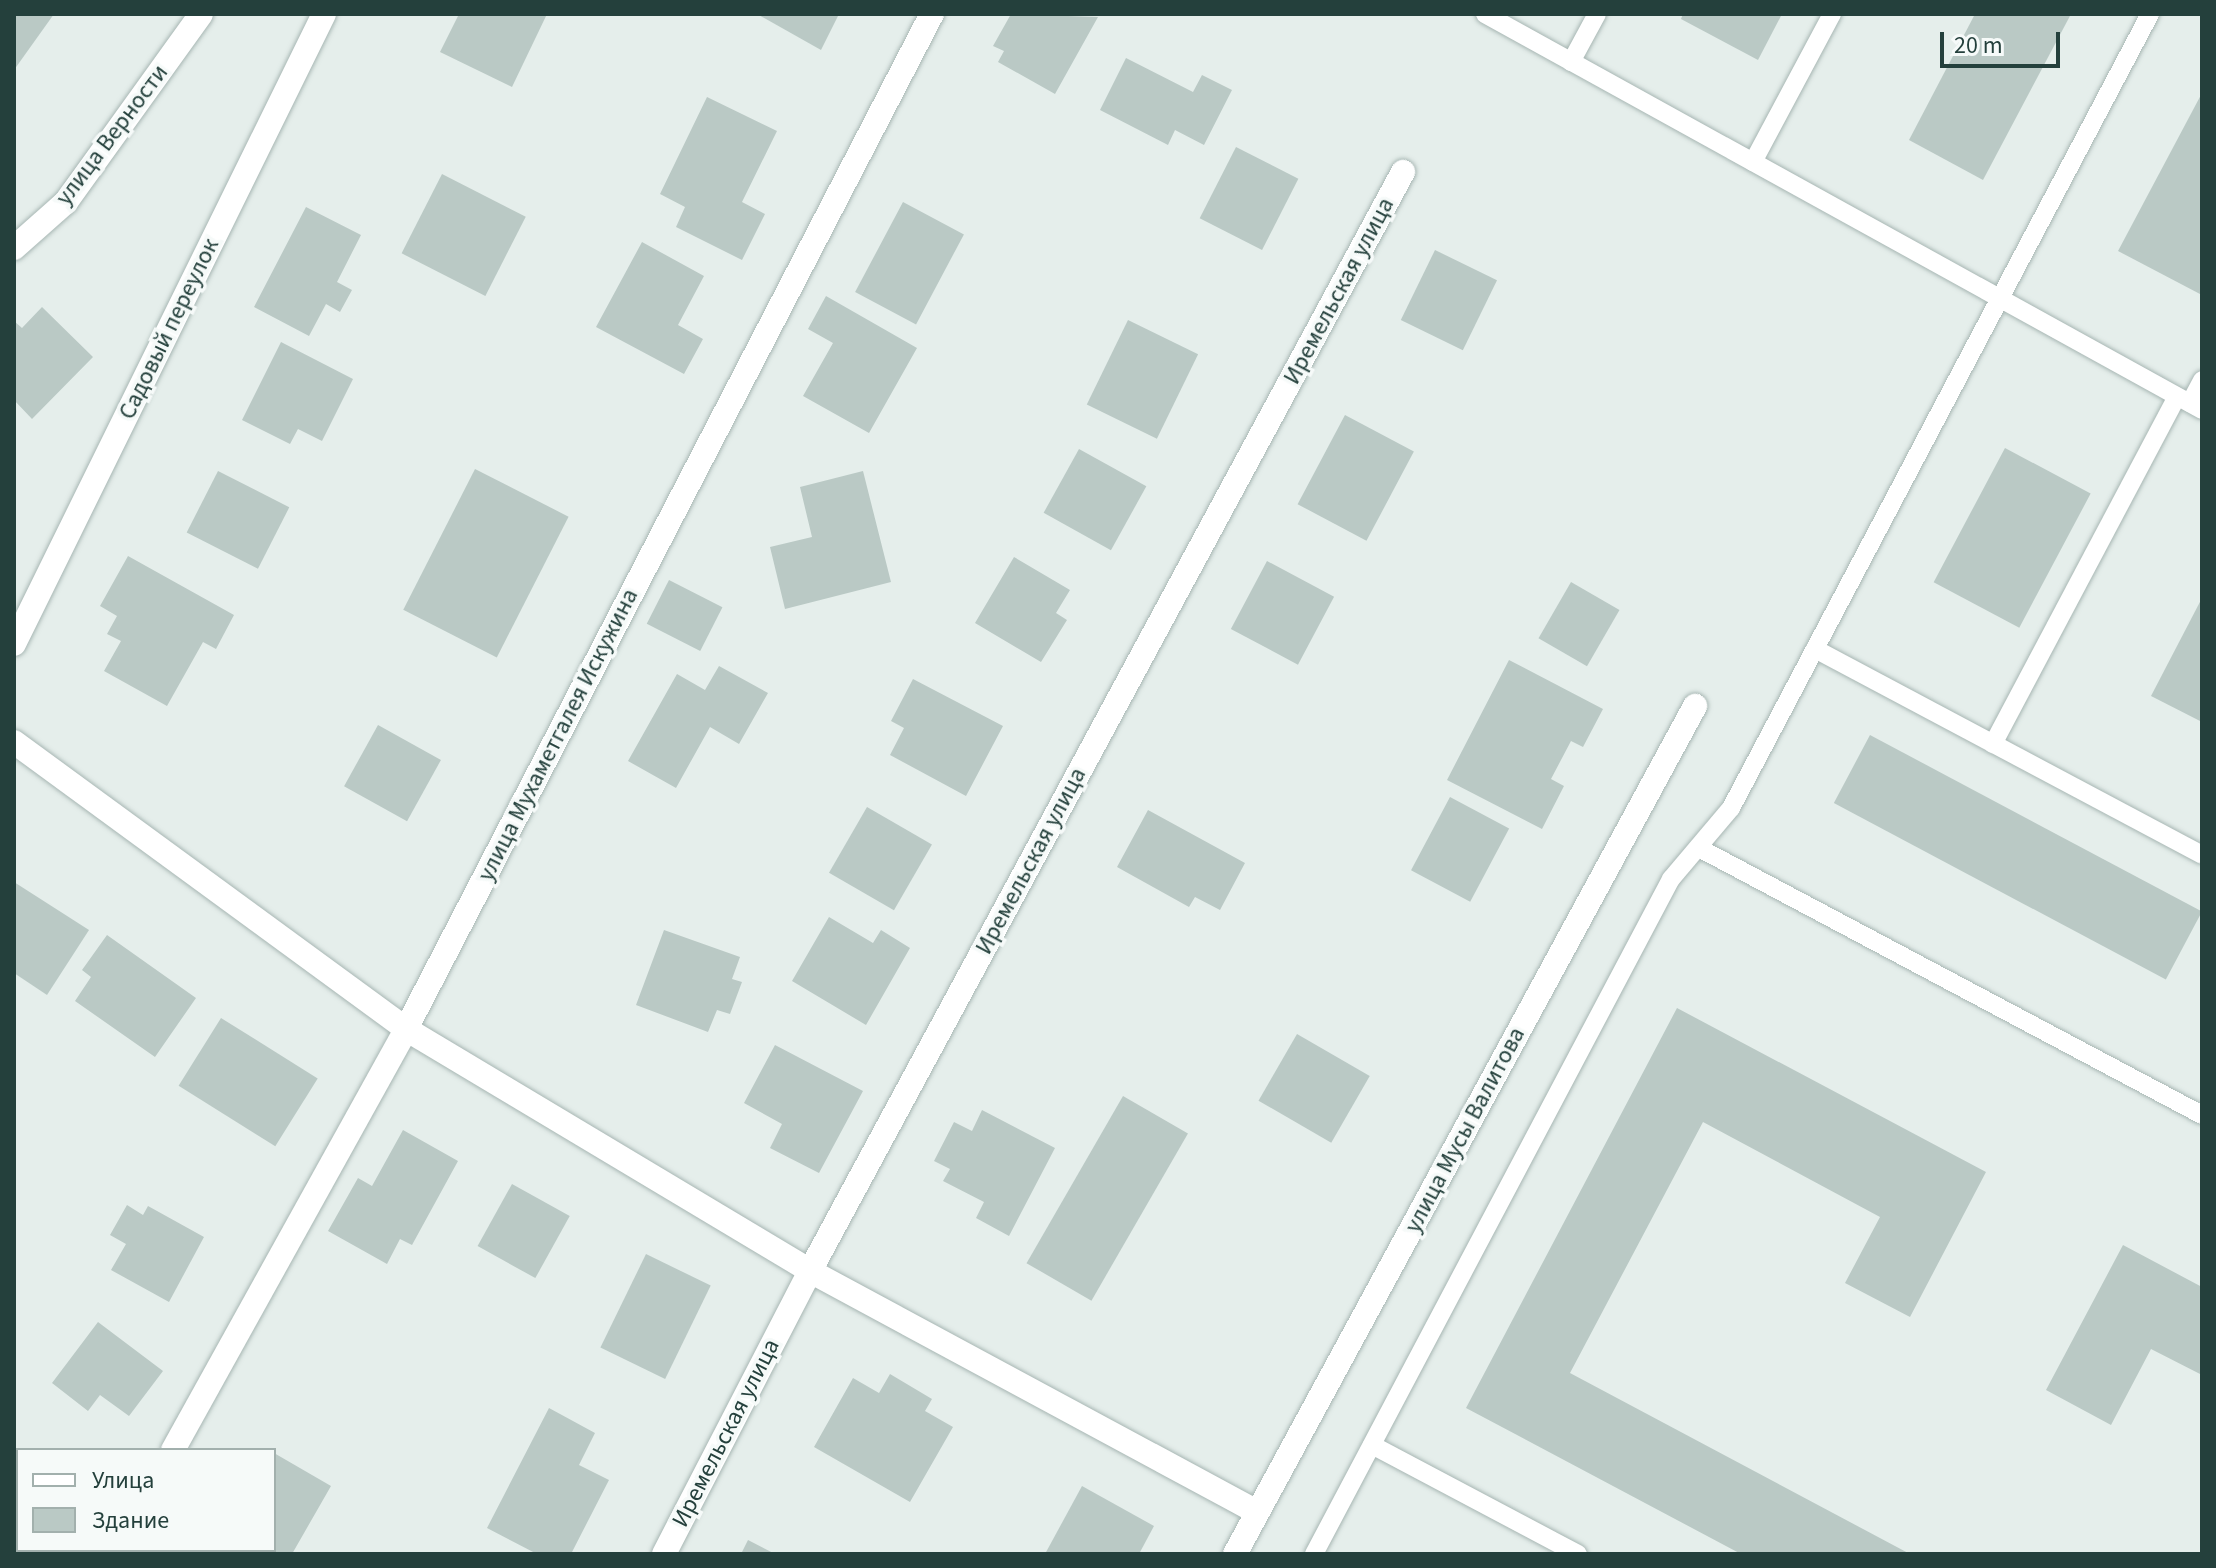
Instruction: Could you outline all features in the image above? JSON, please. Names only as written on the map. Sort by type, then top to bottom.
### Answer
[{"type":"street","name":"улица Верности","points":[[14,248],[66,202],[201,14]]},
{"type":"street","name":"Садовый переулок","points":[[14,644],[324,14]]},
{"type":"street","name":"улица Мухаметгалея Искужина","points":[[174,1448],[406,1029],[932,14]]},
{"type":"street","name":"Иремельская улица","points":[[664,1554],[810,1271],[1403,172]]},
{"type":"street","name":"улица Мусы Валитова","points":[[1235,1554],[1695,706]]},
{"type":"street","points":[[14,742],[406,1029],[810,1271],[1257,1512]]},
{"type":"lane","points":[[1485,14],[2189,403]]},
{"type":"lane","points":[[1571,62],[1597,14]]},
{"type":"lane","points":[[1753,162],[1832,14]]},
{"type":"lane","points":[[1314,1554],[1671,879],[1724,819],[2150,14]]},
{"type":"lane","points":[[1993,744],[2202,380]]},
{"type":"lane","points":[[1815,649],[2202,855]]},
{"type":"lane","points":[[1699,848],[2202,1115]]},
{"type":"lane","points":[[1372,1445],[1578,1554]]},
{"type":"building","points":[[14,14],[54,14],[14,70]]},
{"type":"building","points":[[459,14],[547,14],[512,87],[440,52]]},
{"type":"building","points":[[757,14],[839,14],[821,50]]},
{"type":"building","points":[[1011,14],[1098,17],[1055,94],[998,62],[1004,51],[993,46]]},
{"type":"building","points":[[1683,14],[1782,14],[1758,60],[1681,19]]},
{"type":"building","points":[[1975,14],[2071,14],[1983,180],[1909,140]]},
{"type":"building","points":[[1126,58],[1193,92],[1202,75],[1232,90],[1204,145],[1175,130],[1168,145],[1100,110]]},
{"type":"building","points":[[2202,93],[2202,290],[2200,294],[2118,251]]},
{"type":"building","points":[[707,97],[777,131],[742,202],[765,214],[742,260],[676,227],[685,207],[660,194]]},
{"type":"building","points":[[1236,147],[1298,179],[1262,250],[1200,218]]},
{"type":"building","points":[[442,174],[526,217],[485,296],[402,253]]},
{"type":"building","points":[[903,202],[964,234],[916,324],[855,292]]},
{"type":"building","points":[[306,207],[361,235],[337,282],[352,290],[340,312],[326,304],[309,336],[254,307]]},
{"type":"building","points":[[642,242],[704,276],[678,325],[703,339],[684,374],[596,327]]},
{"type":"building","points":[[1435,250],[1497,280],[1463,350],[1401,320]]},
{"type":"building","points":[[826,296],[917,348],[869,433],[803,396],[833,343],[808,329]]},
{"type":"building","points":[[42,307],[93,357],[32,419],[14,400],[14,321],[22,328]]},
{"type":"building","points":[[1128,320],[1198,354],[1157,439],[1087,404]]},
{"type":"building","points":[[281,342],[353,379],[322,441],[298,429],[290,444],[242,420]]},
{"type":"building","points":[[1345,415],[1414,452],[1366,541],[1298,504]]},
{"type":"building","points":[[2005,448],[2091,494],[2019,628],[1934,582]]},
{"type":"building","points":[[1079,449],[1146,486],[1111,550],[1044,513]]},
{"type":"building","points":[[475,469],[569,517],[497,657],[403,610]]},
{"type":"building","points":[[218,471],[289,507],[258,569],[187,532]]},
{"type":"building","points":[[863,471],[891,582],[785,609],[770,547],[812,537],[800,487]]},
{"type":"building","points":[[128,556],[234,615],[216,649],[203,642],[167,706],[104,671],[121,641],[107,634],[117,616],[100,606]]},
{"type":"building","points":[[1014,557],[1070,590],[1056,613],[1067,620],[1041,662],[975,623]]},
{"type":"building","points":[[1267,561],[1334,597],[1298,665],[1231,629]]},
{"type":"building","points":[[669,580],[722,607],[700,651],[647,624]]},
{"type":"building","points":[[1571,582],[1619,610],[1587,666],[1538,638]]},
{"type":"building","points":[[2202,598],[2202,722],[2151,696]]},
{"type":"building","points":[[1509,660],[1603,709],[1583,747],[1571,741],[1551,779],[1564,786],[1542,829],[1447,780]]},
{"type":"building","points":[[719,666],[768,693],[739,744],[710,727],[676,788],[628,761],[677,674],[705,690]]},
{"type":"building","points":[[913,679],[1003,726],[966,796],[890,755],[904,728],[891,721]]},
{"type":"building","points":[[378,725],[441,760],[407,821],[344,786]]},
{"type":"building","points":[[1870,735],[2202,912],[2166,980],[1834,803]]},
{"type":"building","points":[[1450,797],[1509,828],[1470,902],[1411,870]]},
{"type":"building","points":[[867,807],[932,844],[894,910],[829,873]]},
{"type":"building","points":[[1148,810],[1245,863],[1220,910],[1195,897],[1189,907],[1117,867]]},
{"type":"building","points":[[14,882],[89,930],[47,995],[14,973]]},
{"type":"building","points":[[829,917],[873,943],[881,930],[910,948],[866,1025],[792,981]]},
{"type":"building","points":[[664,930],[740,957],[732,979],[742,982],[730,1014],[717,1010],[708,1032],[636,1005]]},
{"type":"building","points":[[107,935],[196,998],[155,1057],[75,1001],[91,977],[82,970]]},
{"type":"building","points":[[1677,1008],[1986,1172],[1910,1317],[1845,1283],[1880,1217],[1703,1122],[1570,1373],[1910,1554],[1741,1554],[1466,1408]]},
{"type":"building","points":[[221,1018],[318,1078],[275,1146],[179,1086]]},
{"type":"building","points":[[1297,1034],[1370,1076],[1331,1143],[1258,1101]]},
{"type":"building","points":[[775,1045],[863,1091],[819,1173],[770,1148],[782,1124],[744,1103]]},
{"type":"building","points":[[1123,1096],[1188,1134],[1091,1301],[1026,1263]]},
{"type":"building","points":[[982,1110],[1055,1148],[1009,1236],[976,1218],[984,1202],[943,1181],[950,1169],[934,1161],[954,1122],[972,1131]]},
{"type":"building","points":[[403,1130],[458,1161],[412,1245],[400,1239],[387,1264],[328,1231],[358,1178],[372,1186]]},
{"type":"building","points":[[512,1184],[570,1216],[535,1278],[478,1246]]},
{"type":"building","points":[[127,1205],[143,1215],[148,1206],[204,1237],[169,1302],[111,1270],[126,1244],[110,1235]]},
{"type":"building","points":[[2123,1245],[2202,1287],[2202,1375],[2151,1349],[2111,1425],[2046,1390]]},
{"type":"building","points":[[646,1254],[711,1286],[665,1379],[600,1347]]},
{"type":"building","points":[[98,1322],[163,1371],[129,1416],[100,1395],[88,1411],[52,1383]]},
{"type":"building","points":[[890,1374],[932,1399],[925,1411],[953,1427],[910,1502],[814,1447],[853,1378],[879,1393]]},
{"type":"building","points":[[549,1408],[595,1433],[579,1465],[609,1480],[571,1554],[537,1554],[487,1528]]},
{"type":"building","points":[[276,1454],[331,1486],[292,1554],[248,1552],[276,1552]]},
{"type":"building","points":[[1082,1486],[1154,1526],[1139,1554],[1045,1554]]},
{"type":"building","points":[[14,1499],[16,1552],[80,1554],[14,1554]]},
{"type":"building","points":[[748,1540],[775,1554],[741,1554]]}]
